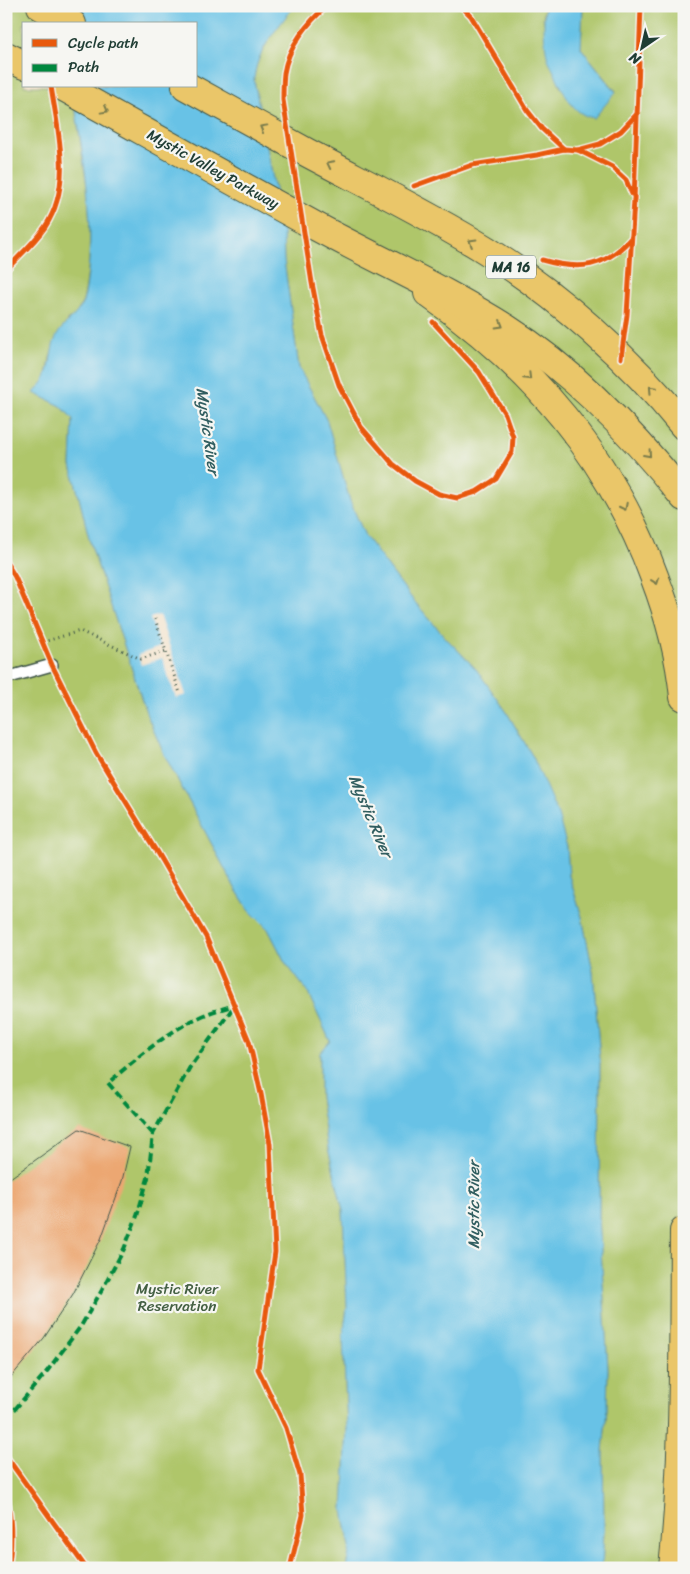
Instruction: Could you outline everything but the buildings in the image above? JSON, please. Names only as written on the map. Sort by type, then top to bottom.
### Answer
[{"type":"main road","points":[[41,6],[69,22]]},
{"type":"main road","points":[[6,56],[22,64]]},
{"type":"main road","name":"Mystic Valley Parkway","points":[[66,88],[318,227],[413,283],[462,319],[526,375],[576,431],[614,489],[645,552],[671,629],[684,697]]},
{"type":"main road","name":"MA 16","points":[[190,88],[443,225],[523,275],[557,301],[621,358],[653,389],[684,426]]},
{"type":"main road","points":[[318,227],[448,294],[508,330],[535,349],[575,381],[607,411],[684,497]]},
{"type":"main road","points":[[673,1568],[678,1514],[681,1440],[684,1231]]},
{"type":"lane","points":[[6,678],[52,665]]},
{"type":"path","points":[[155,619],[180,693]]},
{"type":"path","points":[[43,642],[80,631],[141,659],[166,651]]},
{"type":"path","points":[[39,633],[52,665]]},
{"type":"green space","name":"Mystic River Reservation","points":[[6,6],[59,6],[62,22],[22,22],[22,88],[72,88],[88,193],[90,226],[89,261],[83,301],[75,316],[67,321],[50,357],[45,380],[35,393],[61,406],[73,419],[71,465],[90,542],[147,715],[164,754],[235,888],[249,910],[268,929],[285,962],[307,991],[330,1041],[320,1054],[320,1097],[328,1148],[343,1210],[347,1308],[343,1337],[347,1428],[343,1510],[350,1547],[346,1568],[6,1568]]},
{"type":"green space","points":[[294,6],[545,6],[543,18],[560,87],[616,91],[581,48],[583,6],[684,6],[684,1568],[602,1568],[604,1530],[603,1451],[608,1369],[599,1216],[600,1059],[593,972],[582,917],[569,876],[567,847],[533,757],[506,711],[476,669],[413,600],[365,536],[350,501],[327,421],[299,368],[284,260],[283,231],[254,80],[263,50]]},
{"type":"water","name":"Mystic River","points":[[59,6],[294,6],[263,50],[254,80],[283,231],[284,260],[299,368],[327,421],[350,501],[365,536],[413,600],[476,669],[506,711],[533,757],[558,815],[567,847],[569,876],[582,917],[593,972],[600,1059],[599,1216],[608,1369],[603,1451],[604,1530],[602,1568],[346,1568],[350,1547],[343,1510],[347,1428],[343,1337],[347,1308],[343,1210],[328,1148],[320,1097],[320,1053],[330,1041],[307,991],[285,962],[268,929],[249,910],[235,888],[164,754],[147,715],[90,542],[71,465],[73,419],[61,406],[34,393],[46,378],[56,337],[83,302],[87,283],[90,225],[86,178],[72,88],[198,88],[198,22],[62,22]]},
{"type":"water","points":[[545,6],[583,6],[581,48],[616,92],[594,118],[586,116],[574,108],[550,63],[547,56],[545,37]]},
{"type":"pier","points":[[159,615],[186,695],[176,698],[162,658],[141,665],[138,655],[160,647],[150,618]]},
{"type":"marked path","points":[[153,1134],[108,1083],[143,1053],[181,1027],[209,1013],[235,1005]]},
{"type":"marked path","points":[[6,1418],[48,1370],[81,1326],[102,1290],[124,1249],[137,1216],[148,1178],[153,1134],[190,1067],[235,1005]]},
{"type":"cycle path","points":[[327,6],[306,27],[294,45],[286,63],[283,90],[312,283],[322,335],[339,385],[361,427],[393,464],[415,481],[439,494],[457,498],[476,492],[496,479],[512,452],[513,437],[505,414],[479,372],[433,322]]},
{"type":"cycle path","points":[[461,6],[471,16],[527,110],[542,129],[564,149]]},
{"type":"cycle path","points":[[621,358],[627,315],[634,200],[641,6]]},
{"type":"cycle path","points":[[6,270],[45,227],[54,211],[59,194],[61,176],[60,140],[51,88]]},
{"type":"cycle path","points":[[414,186],[472,165],[564,149],[578,150],[600,144],[621,131],[637,114]]},
{"type":"cycle path","points":[[578,150],[612,167],[626,180],[632,194]]},
{"type":"cycle path","points":[[542,260],[580,266],[591,264],[611,256],[631,238]]},
{"type":"cycle path","points":[[6,562],[15,577],[52,665],[96,753],[206,937],[249,1041],[270,1144],[275,1252],[258,1369],[286,1428],[300,1475],[303,1515],[290,1568]]},
{"type":"cycle path","points":[[6,1456],[86,1568]]},
{"type":"cycle path","points":[[6,1492],[11,1530],[8,1568]]}]
